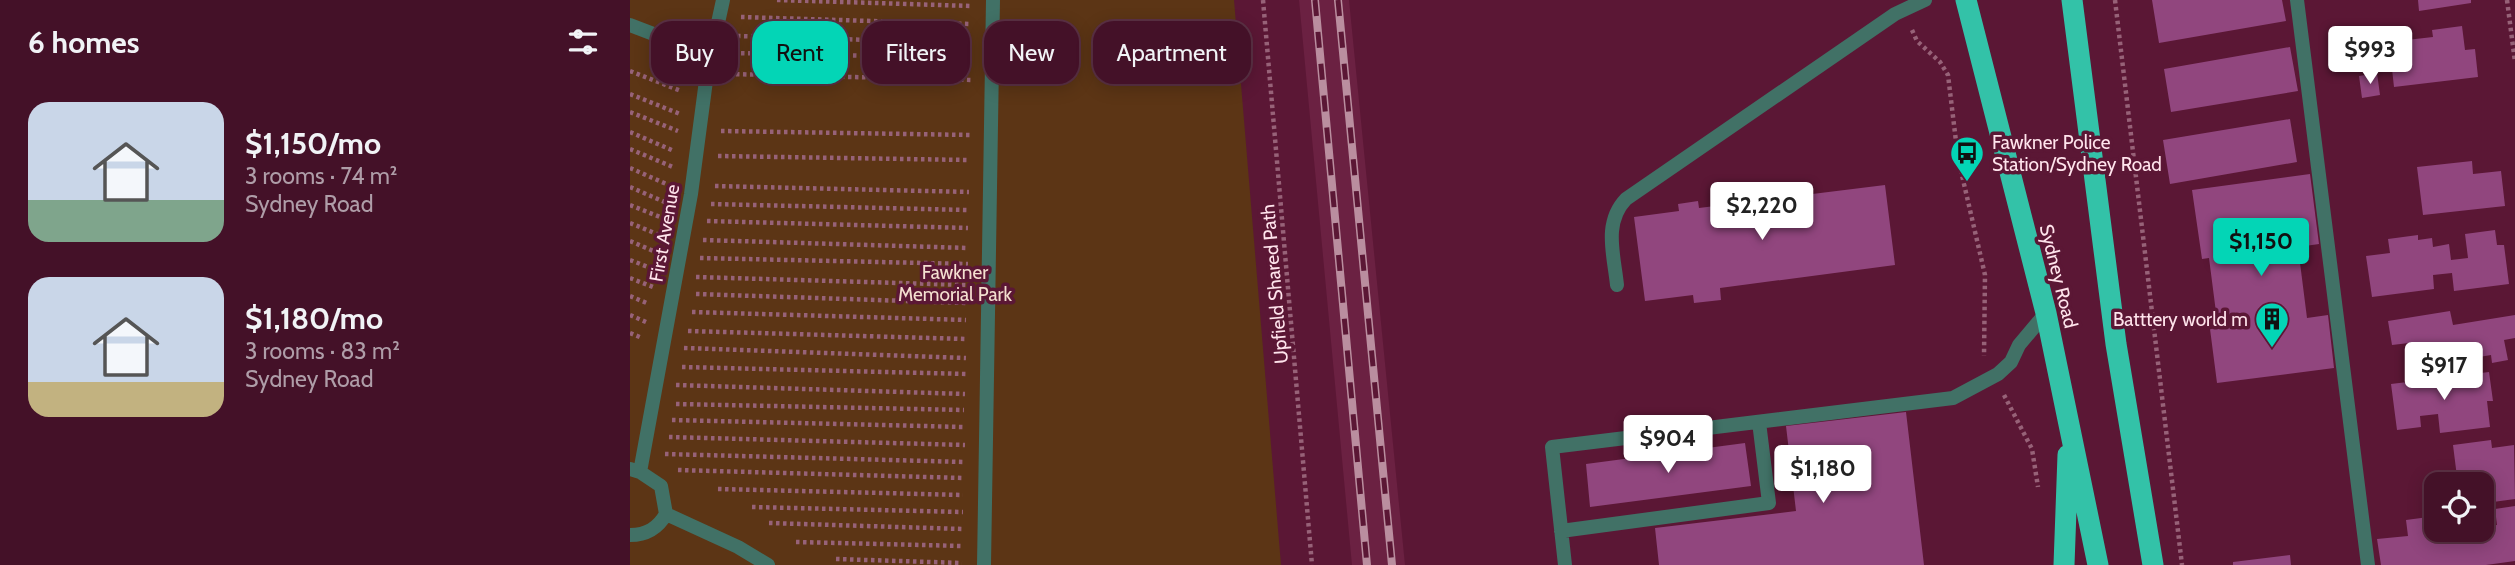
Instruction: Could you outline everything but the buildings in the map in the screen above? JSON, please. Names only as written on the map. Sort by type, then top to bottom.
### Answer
[{"type":"highway","name":"Sydney Road","points":[[1966,0],[2046,313],[2098,565]]},
{"type":"highway","points":[[2072,0],[2116,344],[2153,565]]},
{"type":"highway","points":[[2064,565],[2070,423]]},
{"type":"lane","name":"First Avenue","points":[[718,21],[723,0]]},
{"type":"lane","points":[[1617,285],[1611,223],[1618,208],[1626,200],[1895,14],[1925,0]]},
{"type":"lane","points":[[2297,0],[2368,565]]},
{"type":"lane","points":[[993,3],[993,21]]},
{"type":"lane","points":[[630,25],[651,33]]},
{"type":"lane","name":"First Avenue","points":[[635,471],[644,453],[671,311],[705,84]]},
{"type":"lane","points":[[984,565],[992,84]]},
{"type":"lane","points":[[1565,565],[1552,447],[1953,398],[1993,378],[2011,362],[2019,345],[2046,313]]},
{"type":"lane","points":[[1561,531],[1769,503],[1759,422]]},
{"type":"lane","points":[[630,535],[650,531],[660,525],[666,514],[661,486],[635,471]]},
{"type":"lane","points":[[666,514],[738,547],[768,565]]},
{"type":"path","points":[[777,0],[993,3]]},
{"type":"path","name":"Upfield Shared Path","points":[[1264,0],[1312,565]]},
{"type":"path","points":[[2115,0],[2182,565]]},
{"type":"path","points":[[2507,0],[2515,62]]},
{"type":"path","points":[[1909,9],[1917,41],[1940,62],[1948,75],[1958,158],[1985,275],[1982,348],[1993,378],[2032,449],[2038,492]]},
{"type":"path","points":[[719,17],[984,24]]},
{"type":"path","points":[[738,37],[984,51]]},
{"type":"path","points":[[738,54],[984,51]]},
{"type":"path","points":[[630,71],[681,91]]},
{"type":"path","points":[[738,74],[984,80]]},
{"type":"path","points":[[630,94],[681,114]]},
{"type":"path","points":[[630,112],[698,135],[991,135]]},
{"type":"path","points":[[630,132],[696,157],[990,160]]},
{"type":"path","points":[[630,149],[685,225]]},
{"type":"path","points":[[630,169],[685,225],[989,248]]},
{"type":"path","points":[[630,187],[685,225],[989,264]]},
{"type":"path","points":[[630,241],[685,225],[991,192]]},
{"type":"path","points":[[630,205],[685,225],[989,285]]},
{"type":"path","points":[[685,225],[990,211]]},
{"type":"path","points":[[630,223],[990,228]]},
{"type":"path","points":[[673,293],[989,304]]},
{"type":"path","points":[[671,311],[988,320]]},
{"type":"path","points":[[667,330],[988,339]]},
{"type":"path","points":[[664,347],[988,359]]},
{"type":"path","points":[[660,366],[987,374]]},
{"type":"path","points":[[657,384],[987,394]]},
{"type":"path","points":[[654,403],[986,410]]},
{"type":"path","points":[[651,419],[986,428]]},
{"type":"path","points":[[647,436],[986,446]]},
{"type":"path","points":[[644,453],[986,463]]},
{"type":"path","points":[[677,470],[985,478]]},
{"type":"path","points":[[718,489],[985,495]]},
{"type":"path","points":[[752,507],[985,513]]},
{"type":"path","points":[[769,523],[985,530]]},
{"type":"path","points":[[796,542],[984,547]]},
{"type":"path","points":[[836,559],[984,565]]},
{"type":"shaded area","points":[[1299,0],[1349,0],[1405,565],[1352,565]]},
{"type":"green space","name":"Fawkner Memorial Park","points":[[630,0],[1234,0],[1236,21],[1093,21],[1093,84],[1241,84],[1281,565],[630,565]]},
{"type":"railway","points":[[1315,0],[1367,565]]},
{"type":"railway","points":[[1338,0],[1392,565]]},
{"type":"place","name":"Fawkner Police Station/Sydney Road","points":[[1967,183]]},
{"type":"place","name":"Batttery world m","points":[[2272,349]]}]
